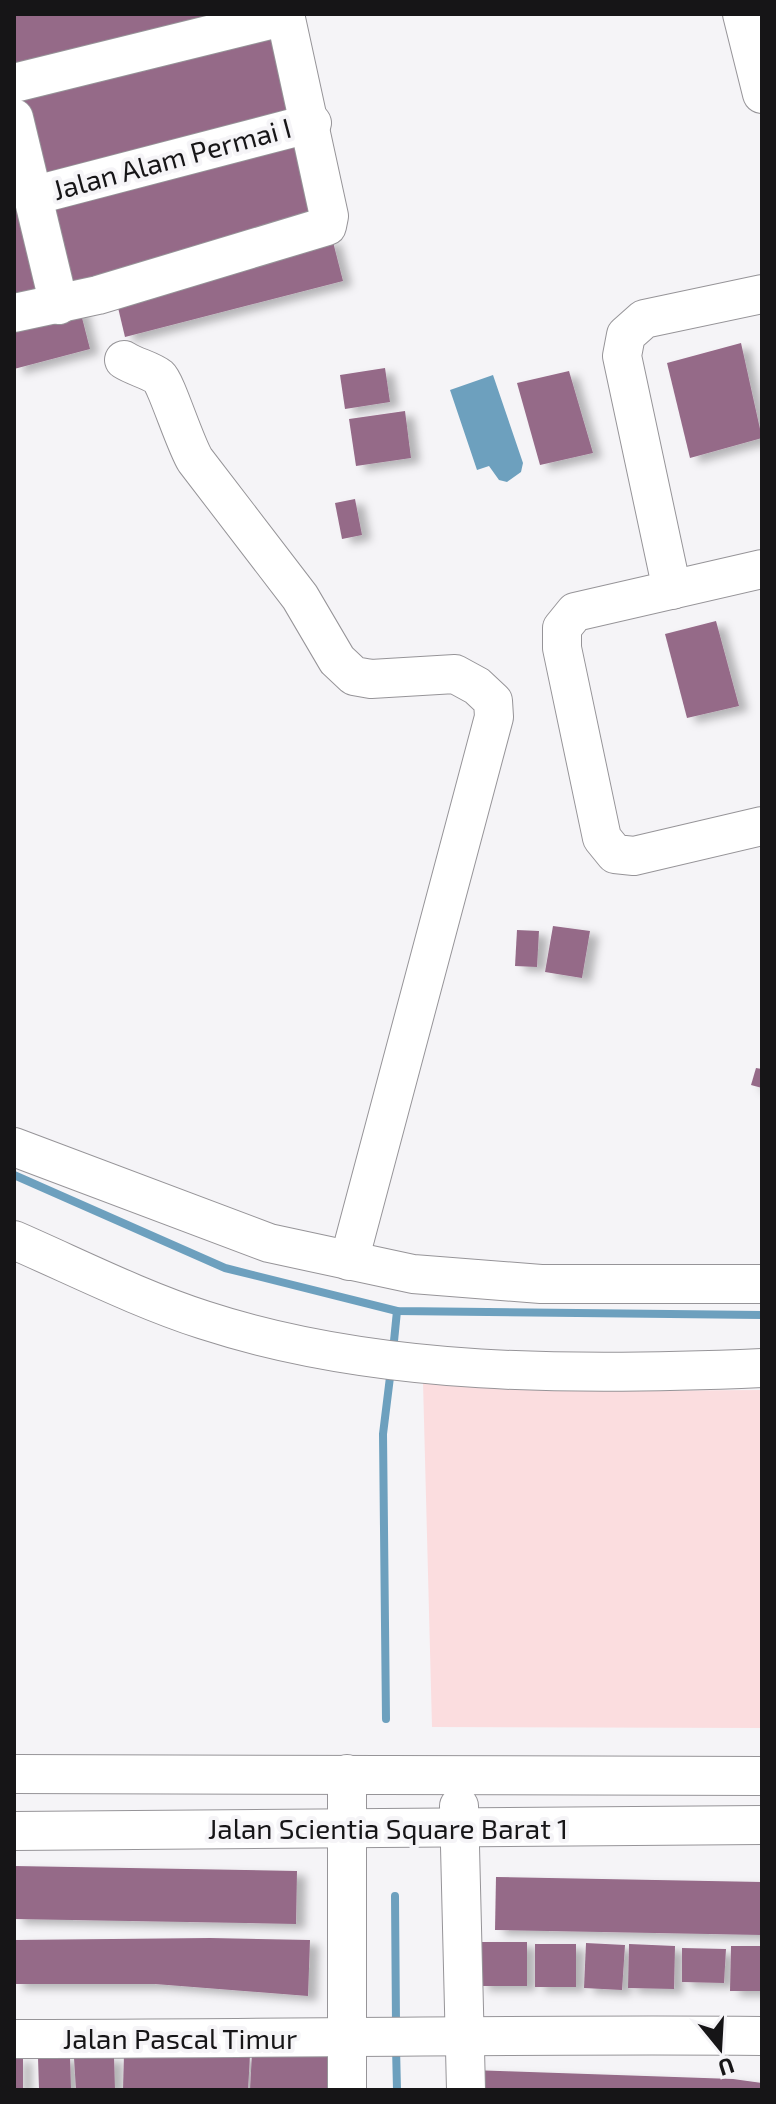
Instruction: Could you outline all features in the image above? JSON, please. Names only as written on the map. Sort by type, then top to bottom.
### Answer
[{"type":"street","points":[[742,14],[762,94]]},
{"type":"street","points":[[14,83],[286,15],[312,123],[329,216],[324,229],[59,305],[14,313]]},
{"type":"street","name":"Jalan Alam Permai I","points":[[32,196],[312,123]]},
{"type":"street","points":[[15,127],[59,305]]},
{"type":"street","points":[[672,590],[622,356],[626,335],[644,319],[762,294]]},
{"type":"street","points":[[124,360],[157,375],[164,383],[182,439],[195,460],[300,597],[337,660],[354,676],[371,679],[455,674],[477,686],[493,701],[494,717],[349,1261]]},
{"type":"street","points":[[762,569],[575,612],[562,628],[562,648],[602,838],[615,854],[634,856],[762,826]]},
{"type":"street","points":[[14,1147],[269,1243],[413,1274],[541,1284],[762,1284]]},
{"type":"street","points":[[14,1240],[204,1320],[309,1345],[388,1358],[543,1372],[762,1368]]},
{"type":"street","name":"Jalan Scientia Square Barat 1","points":[[14,1774],[762,1776]]},
{"type":"street","points":[[347,1774],[345,1829],[359,2038],[347,2090]]},
{"type":"street","points":[[458,1775],[466,2090]]},
{"type":"street","name":"Jalan Scientia Square Barat 1","points":[[14,1831],[460,1830],[762,1825]]},
{"type":"street","name":"Jalan Pascal Timur","points":[[14,2039],[359,2038],[464,2033],[762,2036]]},
{"type":"shaded area","points":[[423,1382],[595,1391],[762,1390],[762,1728],[432,1727]]},
{"type":"water","points":[[493,375],[523,463],[521,472],[507,482],[499,480],[489,466],[477,470],[450,390]]},
{"type":"building","points":[[14,14],[251,14],[18,76],[14,60]]},
{"type":"building","points":[[285,28],[309,119],[46,188],[23,97]]},
{"type":"building","points":[[301,133],[324,224],[59,293],[35,202]]},
{"type":"building","points":[[14,172],[50,292],[14,302]]},
{"type":"building","points":[[332,238],[343,281],[125,337],[115,295]]},
{"type":"building","points":[[79,306],[90,349],[14,369],[14,323]]},
{"type":"building","points":[[741,343],[762,438],[690,458],[667,363]]},
{"type":"building","points":[[385,368],[390,402],[345,409],[340,375]]},
{"type":"building","points":[[569,371],[593,453],[540,465],[517,383]]},
{"type":"building","points":[[405,411],[411,458],[356,466],[349,419]]},
{"type":"building","points":[[355,499],[362,535],[342,539],[335,503]]},
{"type":"building","points":[[716,621],[739,706],[687,718],[665,634]]},
{"type":"building","points":[[553,926],[590,931],[582,978],[545,972]]},
{"type":"building","points":[[517,930],[539,931],[537,967],[515,966]]},
{"type":"building","points":[[756,1068],[762,1069],[762,1088],[751,1085]]},
{"type":"building","points":[[14,1866],[297,1871],[296,1924],[14,1919]]},
{"type":"building","points":[[496,1877],[762,1882],[762,1935],[495,1930]]},
{"type":"building","points":[[14,1940],[310,1940],[308,1996],[155,1984],[14,1984]]},
{"type":"building","points":[[479,1942],[527,1942],[527,1986],[479,1986]]},
{"type":"building","points":[[586,1943],[625,1945],[622,1990],[584,1988]]},
{"type":"building","points":[[535,1944],[576,1944],[576,1987],[535,1987]]},
{"type":"building","points":[[629,1944],[675,1946],[674,1989],[628,1988]]},
{"type":"building","points":[[731,1946],[762,1946],[762,1991],[730,1991]]},
{"type":"building","points":[[682,1948],[726,1949],[724,1983],[682,1982]]},
{"type":"building","points":[[124,2053],[250,2055],[248,2090],[123,2090]]},
{"type":"building","points":[[252,2053],[334,2056],[332,2090],[250,2090]]},
{"type":"building","points":[[70,2056],[71,2090],[39,2090],[38,2057]]},
{"type":"building","points":[[114,2056],[115,2090],[76,2090],[74,2058]]},
{"type":"building","points":[[14,2057],[23,2057],[23,2090],[14,2090]]},
{"type":"building","points":[[471,2070],[733,2079],[762,2083],[762,2090],[470,2090]]},
{"type":"waterway","points":[[14,1175],[225,1268],[397,1311],[762,1315]]},
{"type":"waterway","points":[[393,1351],[397,1311]]},
{"type":"waterway","points":[[386,1719],[383,1434],[391,1369]]},
{"type":"waterway","points":[[395,1896],[396,2025]]},
{"type":"waterway","points":[[396,2047],[397,2090]]}]
